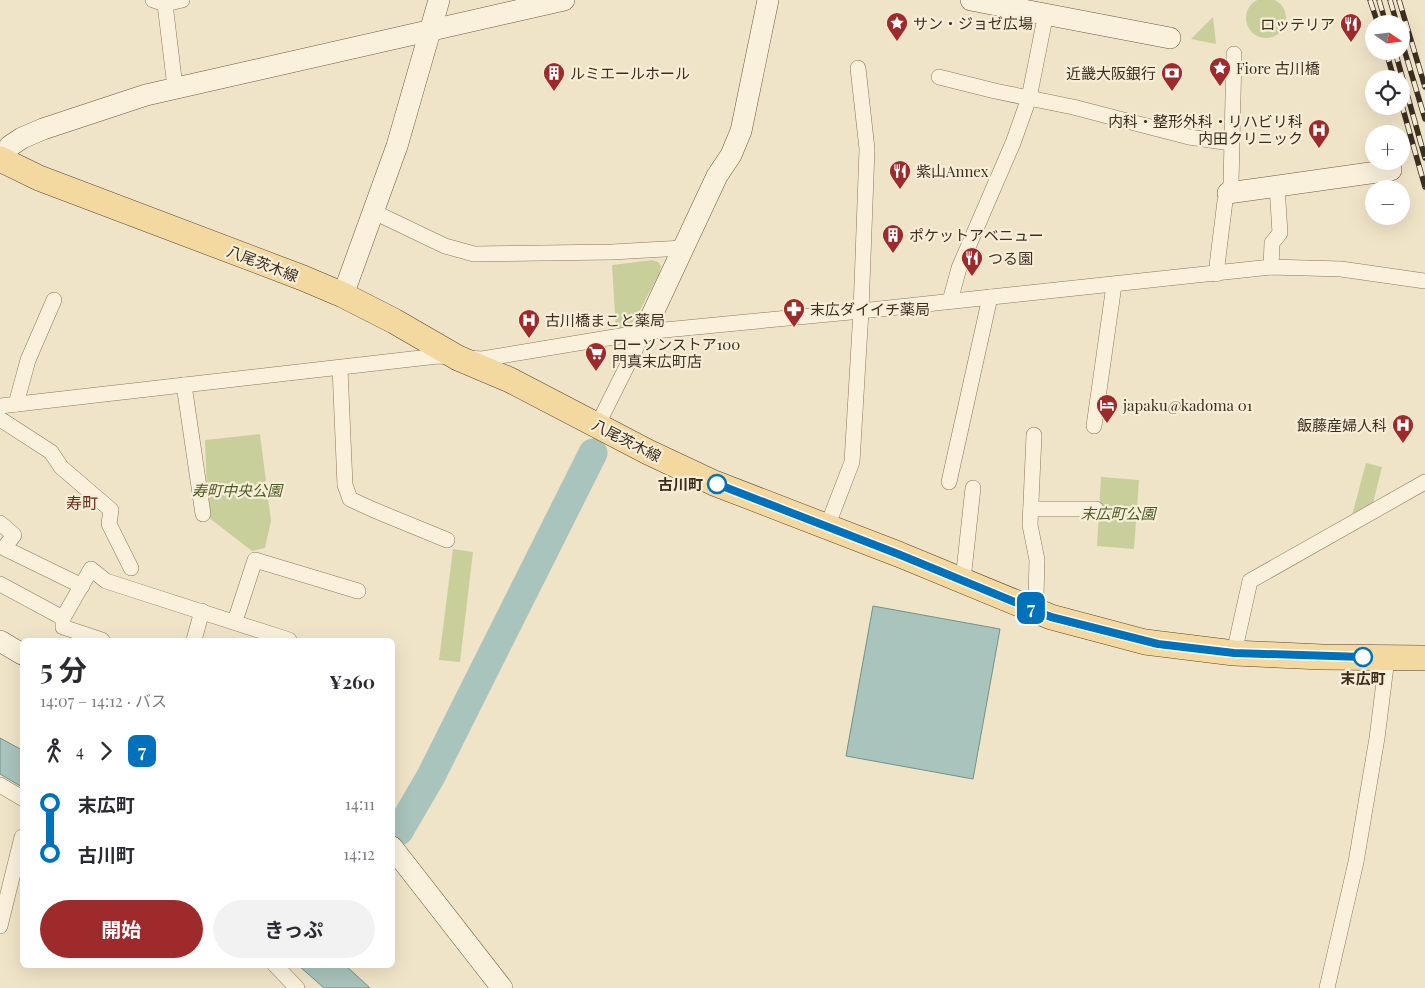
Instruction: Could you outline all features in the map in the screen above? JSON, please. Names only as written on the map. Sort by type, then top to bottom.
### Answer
[{"type":"main road","name":"八尾茨木線","points":[[0,159],[39,178],[303,278],[394,321],[458,358],[510,380],[597,426],[714,483],[963,580],[1051,617],[1145,642],[1234,653],[1425,658]]},
{"type":"street","points":[[175,87],[159,2],[182,0]]},
{"type":"street","points":[[343,296],[397,146],[439,0]]},
{"type":"street","points":[[0,159],[10,146],[22,138],[43,129],[146,95],[564,0]]},
{"type":"street","points":[[597,426],[644,332],[717,176],[731,155],[741,131],[768,0]]},
{"type":"street","points":[[971,0],[1170,38]]},
{"type":"street","points":[[950,302],[959,268],[1013,143],[1029,98],[1046,14]]},
{"type":"street","points":[[1216,274],[1225,201],[1231,184],[1234,62]]},
{"type":"street","points":[[827,527],[852,462],[861,311],[867,149],[858,68]]},
{"type":"street","points":[[939,77],[1073,107],[1190,137],[1232,143]]},
{"type":"street","points":[[1228,193],[1391,170]]},
{"type":"street","points":[[1271,267],[1272,243],[1280,233],[1277,186]]},
{"type":"street","points":[[374,212],[444,246],[474,254],[612,252],[683,248]]},
{"type":"street","points":[[0,406],[438,356],[482,359],[644,332],[950,302],[990,296],[1271,267],[1341,269],[1425,283]]},
{"type":"street","points":[[1094,426],[1114,284]]},
{"type":"street","points":[[948,482],[990,296]]},
{"type":"street","points":[[16,404],[28,360],[54,300]]},
{"type":"street","points":[[340,368],[345,485],[350,499],[447,540]]},
{"type":"street","points":[[184,385],[203,514]]},
{"type":"street","points":[[0,419],[51,452],[61,467],[111,510],[109,524],[131,568]]},
{"type":"street","points":[[1032,608],[1036,596],[1037,560],[1030,525],[1034,434]]},
{"type":"street","points":[[1234,653],[1250,582],[1425,482]]},
{"type":"street","points":[[963,580],[973,488]]},
{"type":"street","points":[[1031,508],[1096,509]]},
{"type":"street","points":[[0,523],[14,535],[4,548],[82,586]]},
{"type":"street","points":[[235,621],[255,560],[358,591]]},
{"type":"street","points":[[96,638],[63,627],[64,618],[91,569],[106,581],[284,638]]},
{"type":"street","points":[[0,584],[64,618]]},
{"type":"street","points":[[195,638],[202,611]]},
{"type":"street","points":[[0,641],[20,653]]},
{"type":"street","points":[[1327,988],[1358,852],[1377,738],[1387,658]]},
{"type":"street","points":[[0,785],[20,797]]},
{"type":"street","points":[[0,926],[20,845]]},
{"type":"street","points":[[395,851],[502,988]]},
{"type":"street","points":[[278,968],[297,988]]},
{"type":"green space","points":[[1262,-1],[1274,0],[1280,4],[1285,14],[1284,26],[1280,32],[1266,38],[1252,32],[1246,18],[1252,4]]},
{"type":"green space","points":[[1213,17],[1216,44],[1191,39]]},
{"type":"green space","points":[[653,260],[661,266],[659,274],[631,327],[616,331],[612,265]]},
{"type":"green space","name":"寿町中央公園","points":[[260,434],[271,521],[265,548],[252,551],[208,517],[205,440]]},
{"type":"green space","points":[[1366,463],[1382,467],[1372,507],[1351,519]]},
{"type":"green space","name":"末広町公園","points":[[1101,477],[1139,480],[1134,549],[1097,546]]},
{"type":"green space","points":[[453,549],[473,552],[460,662],[439,660]]},
{"type":"water","points":[[873,606],[1000,629],[973,779],[846,756]]},
{"type":"water","points":[[0,738],[20,749],[20,786],[0,774]]},
{"type":"water","points":[[301,968],[348,968],[370,988],[324,988]]},
{"type":"waterway","points":[[399,831],[431,776],[593,453]]},
{"type":"railway","points":[[1370,0],[1375,15]]},
{"type":"railway","points":[[1379,0],[1383,15]]},
{"type":"railway","points":[[1390,0],[1394,15]]},
{"type":"railway","points":[[1399,0],[1425,87]]},
{"type":"railway","points":[[1389,60],[1391,70]]},
{"type":"railway","points":[[1398,60],[1425,158]]},
{"type":"railway","points":[[1407,60],[1425,119]]},
{"type":"railway","points":[[1405,115],[1425,187]]},
{"type":"bus line","name":"7","points":[[717,484],[898,554],[1051,617],[1158,644],[1234,653],[1363,657]]},
{"type":"place","name":"サン・ジョゼ広場","points":[[897,42]]},
{"type":"place","name":"ロッテリア","points":[[1351,43]]},
{"type":"place","name":"Fiore 古川橋","points":[[1220,87]]},
{"type":"place","name":"ルミエールホール","points":[[554,92]]},
{"type":"place","name":"近畿大阪銀行","points":[[1172,92]]},
{"type":"place","name":"内科・整形外科・リハビリ科 内田クリニック","points":[[1319,149]]},
{"type":"place","name":"紫山Annex","points":[[900,190]]},
{"type":"place","name":"ポケットアベニュー","points":[[893,254]]},
{"type":"place","name":"つる園","points":[[972,277]]},
{"type":"place","name":"末広ダイイチ薬局","points":[[794,328]]},
{"type":"place","name":"古川橋まこと薬局","points":[[529,339]]},
{"type":"place","name":"ローソンストア100 門真末広町店","points":[[596,372]]},
{"type":"place","name":"japaku@kadoma 01","points":[[1107,424]]},
{"type":"place","name":"飯藤産婦人科","points":[[1403,444]]},
{"type":"place","name":"古川町","points":[[717,484]]},
{"type":"place","name":"末広町","points":[[1363,657]]},
{"type":"district","name":"寿町","points":[[82,502]]}]
